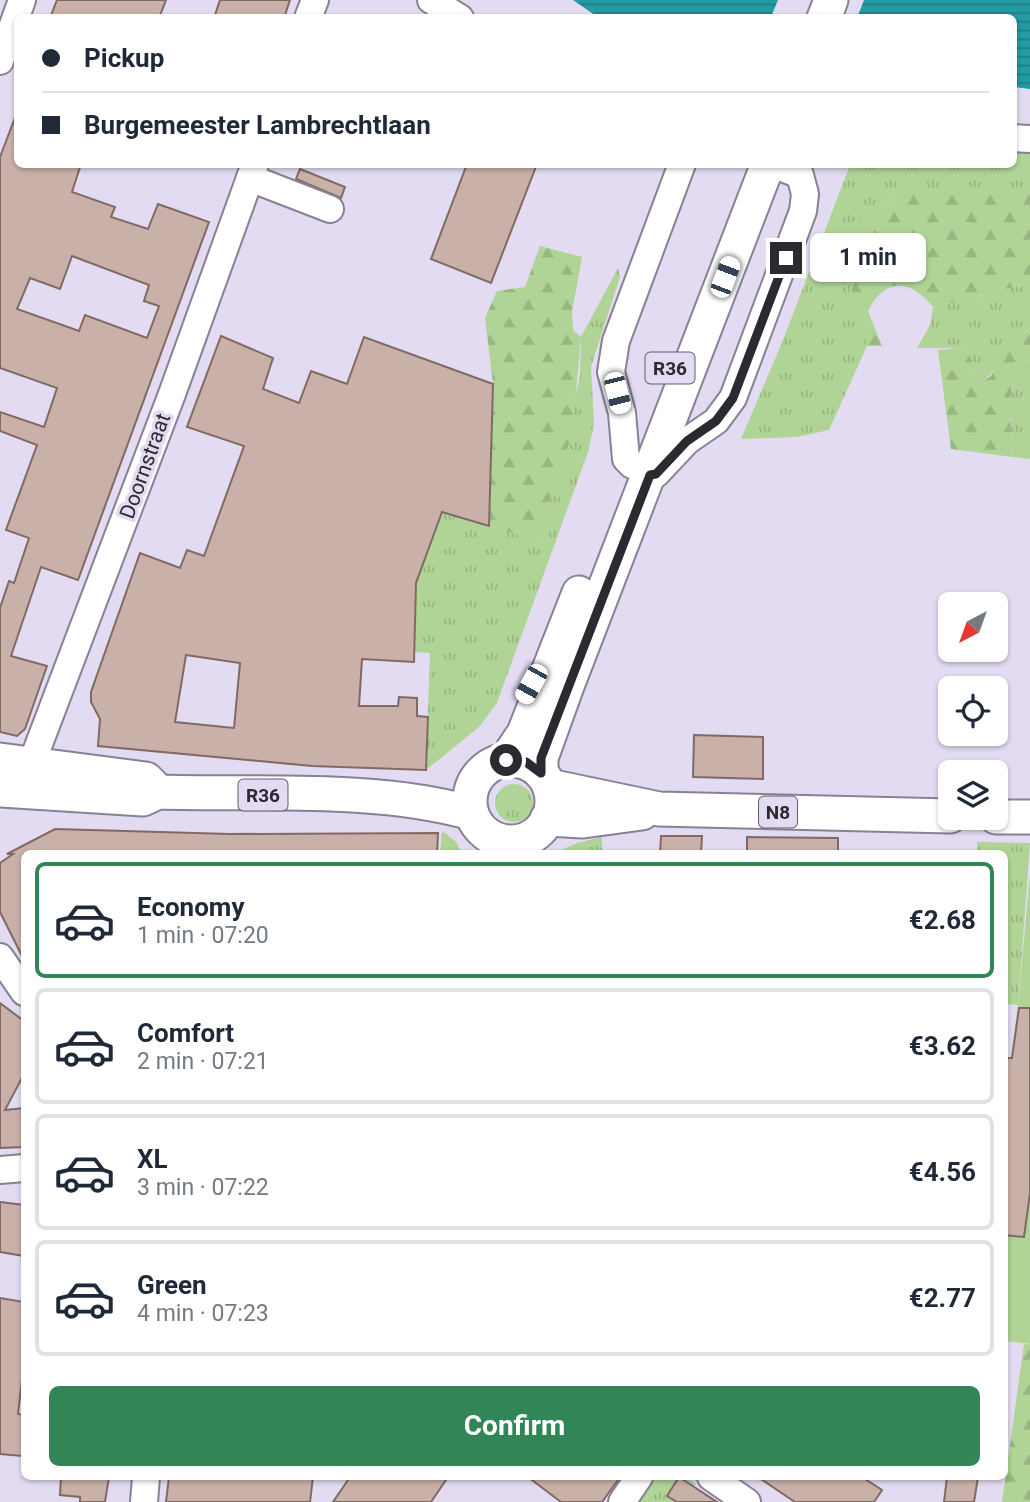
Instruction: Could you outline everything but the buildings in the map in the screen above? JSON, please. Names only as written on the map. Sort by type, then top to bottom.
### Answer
[{"type":"main road","name":"R36","points":[[547,819],[551,808],[541,758],[641,470],[716,273],[747,168]]},
{"type":"main road","name":"R36","points":[[716,273],[768,168]]},
{"type":"main road","name":"R36","points":[[368,797],[478,776],[492,764],[506,760],[524,733],[558,646],[641,470]]},
{"type":"main road","name":"R36","points":[[445,784],[475,763],[507,728],[540,664],[558,646]]},
{"type":"main road","points":[[506,760],[526,762],[545,779]]},
{"type":"main road","points":[[478,776],[471,791],[471,813],[480,828],[497,840],[522,841],[538,832],[547,819]]},
{"type":"main road","name":"N8","points":[[545,779],[659,809],[938,816]]},
{"type":"main road","name":"R36","points":[[9,782],[143,799],[158,792],[368,797],[446,806],[471,813]]},
{"type":"main road","name":"N8","points":[[547,819],[619,818],[659,809]]},
{"type":"main road","points":[[1008,817],[1030,817]]},
{"type":"street","points":[[431,0],[454,14]]},
{"type":"street","points":[[0,61],[14,22]]},
{"type":"street","points":[[681,168],[616,341],[611,372],[622,413],[626,459],[641,470],[656,474],[687,441],[716,421],[733,398],[803,211],[805,194],[800,175],[781,168]]},
{"type":"street","points":[[253,171],[330,209]]},
{"type":"street","name":"Doornstraat","points":[[9,782],[81,638],[253,171]]},
{"type":"street","points":[[0,957],[21,988]]},
{"type":"street","points":[[0,1170],[21,1168]]},
{"type":"street","points":[[144,1502],[146,1480]]},
{"type":"street","points":[[622,1502],[637,1480]]},
{"type":"street","points":[[715,1480],[747,1502]]},
{"type":"green space","points":[[1017,143],[1030,145],[1030,193],[905,193],[879,207],[853,232],[848,267],[867,346],[829,430],[797,437],[741,439],[783,340],[849,168],[1017,168]]},
{"type":"green space","points":[[905,193],[1030,193],[1030,283],[933,307],[916,291],[907,287],[890,287],[874,300],[868,311],[882,346],[867,346],[849,273],[849,244],[853,232],[862,220]]},
{"type":"green space","points":[[540,246],[582,257],[572,312],[573,330],[581,337],[572,435],[536,540],[489,526],[493,384],[485,318],[497,291],[525,287]]},
{"type":"green space","points":[[618,268],[620,277],[591,367],[594,424],[588,452],[497,703],[479,727],[426,770],[430,653],[414,652],[363,617],[415,620],[416,583],[442,512],[536,540],[580,377],[581,337]]},
{"type":"green space","points":[[1030,283],[1030,328],[993,372],[981,382],[966,348],[917,348],[930,325],[933,307]]},
{"type":"green space","points":[[1030,328],[1030,358],[1015,376],[1010,403],[1013,457],[951,449],[938,350],[966,347],[981,382],[991,376],[1003,355]]},
{"type":"green space","points":[[1030,358],[1030,459],[1013,457],[1010,403],[1015,376]]},
{"type":"green space","points":[[514,784],[528,789],[533,803],[528,817],[514,822],[500,817],[495,803],[500,789]]},
{"type":"green space","points":[[442,831],[456,842],[460,850],[440,850]]},
{"type":"green space","points":[[602,837],[602,850],[561,850]]},
{"type":"green space","points":[[977,842],[1030,843],[1018,1005],[1008,1004],[1008,850],[977,850]]},
{"type":"green space","points":[[1030,874],[1030,1344],[1008,1341],[1008,1079]]},
{"type":"green space","points":[[1024,1344],[1030,1344],[1030,1502],[1002,1502],[1005,1480],[1008,1480],[1008,1459]]},
{"type":"green space","points":[[653,1480],[690,1480],[696,1484],[683,1502],[638,1502]]},
{"type":"water","points":[[573,0],[1030,0],[1030,89],[1017,87],[1017,14],[593,14]]},
{"type":"pier","points":[[778,0],[864,0],[859,14],[772,14]]},
{"type":"route","points":[[506,760],[526,762],[541,773],[541,758],[567,686],[650,475],[656,474],[687,441],[716,421],[733,398],[786,258]]}]
